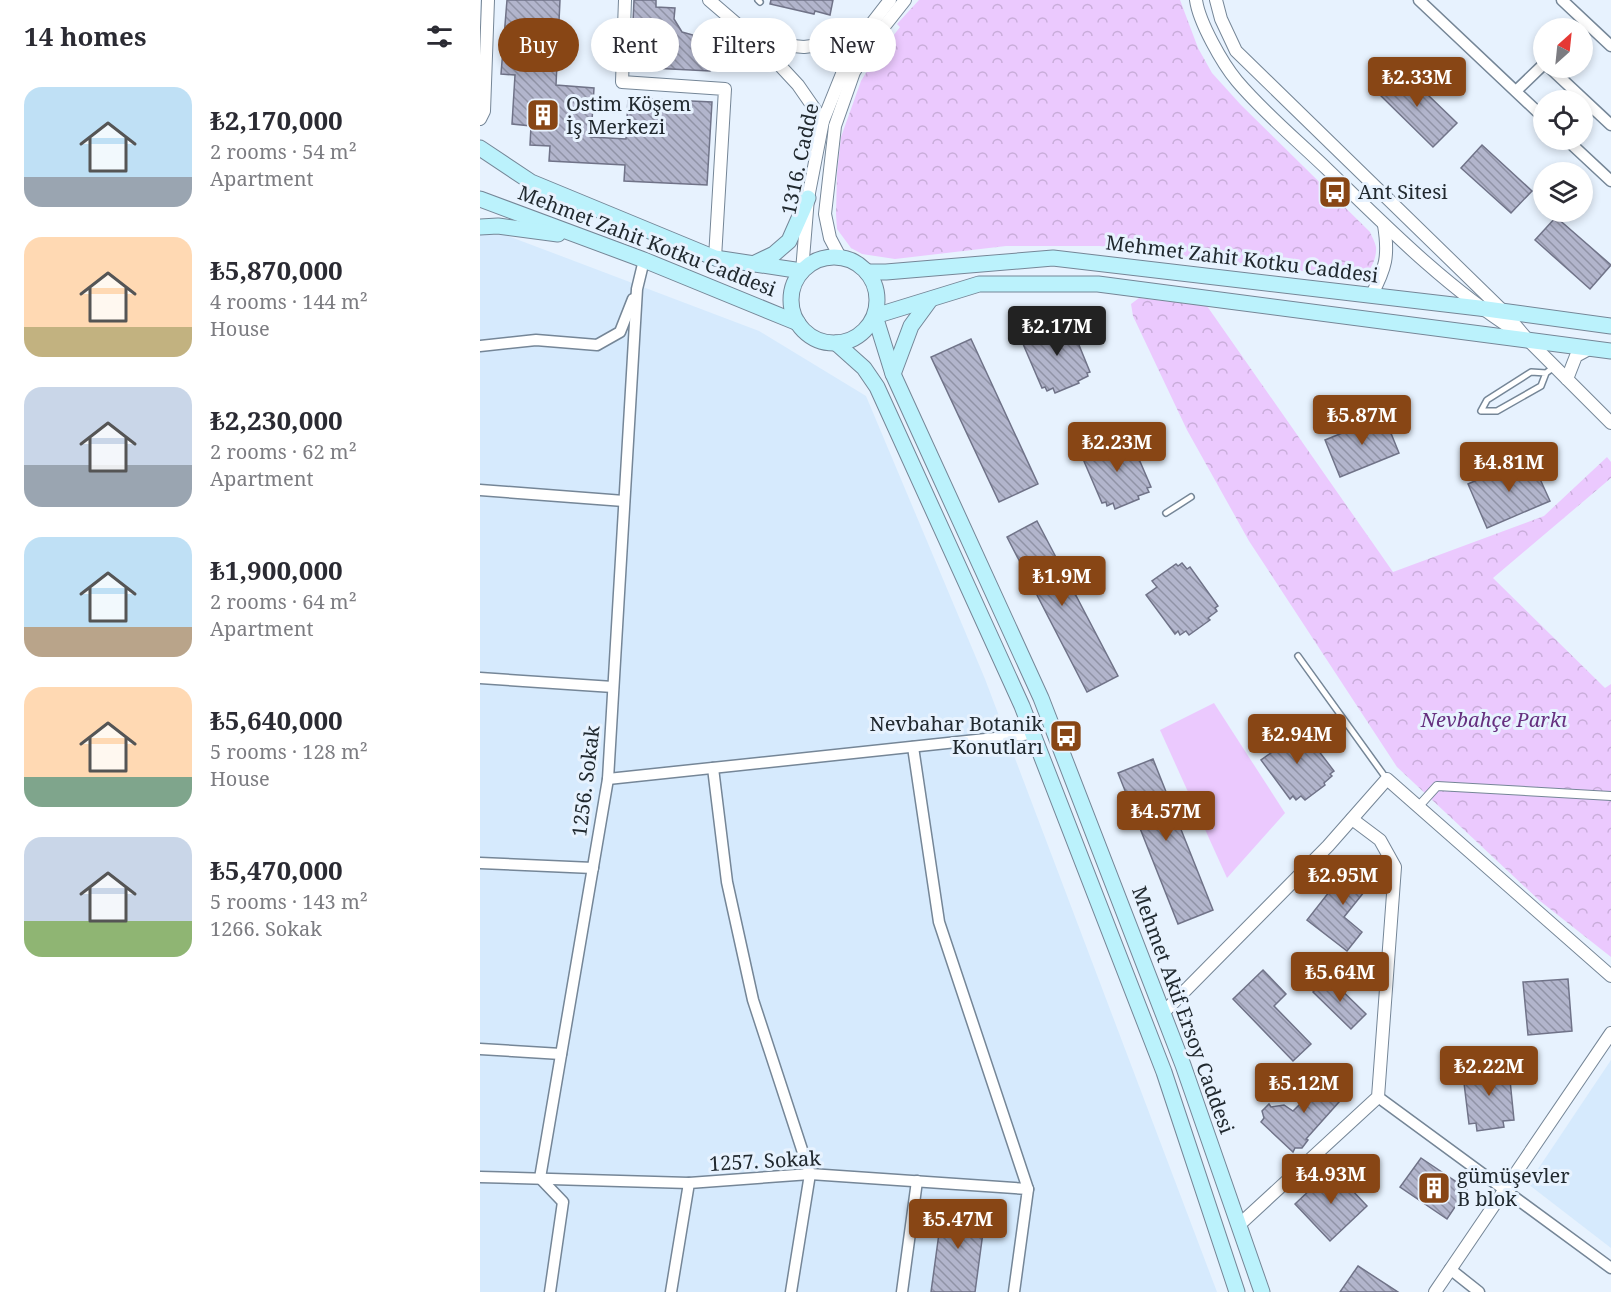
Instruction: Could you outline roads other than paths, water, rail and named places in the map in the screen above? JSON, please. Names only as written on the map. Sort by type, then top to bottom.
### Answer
[{"type":"main road","name":"Mehmet Zahit Kotku Caddesi","points":[[480,148],[531,182],[715,258],[802,271]]},
{"type":"main road","points":[[753,264],[774,254],[789,241],[808,198]]},
{"type":"main road","name":"Mehmet Zahit Kotku Caddesi","points":[[480,199],[644,260],[798,323]]},
{"type":"main road","points":[[480,227],[498,226],[582,236]]},
{"type":"main road","points":[[840,257],[850,260],[867,272],[874,281],[878,304],[875,316],[860,335],[848,341],[836,343],[814,338],[798,323],[791,306],[791,296],[802,271],[819,259],[840,257]]},
{"type":"main road","name":"Mehmet Zahit Kotku Caddesi","points":[[867,272],[1053,258],[1163,269],[1611,326]]},
{"type":"main road","points":[[875,316],[979,284],[1098,284],[1611,351]]},
{"type":"main road","points":[[893,374],[911,326],[930,300]]},
{"type":"main road","name":"Mehmet Akif Ersoy Caddesi","points":[[875,316],[893,374],[1041,698],[1164,1013],[1262,1292]]},
{"type":"main road","name":"Mehmet Akif Ersoy Caddesi","points":[[836,343],[864,368],[877,387],[1022,706],[1164,1072],[1237,1292]]},
{"type":"main road","points":[[1145,1023],[1164,1013]]},
{"type":"main road","points":[[1218,1234],[1239,1225]]},
{"type":"street","points":[[480,119],[484,111],[488,0]]},
{"type":"street","points":[[625,0],[622,82],[725,89],[715,258]]},
{"type":"street","points":[[709,0],[729,18]]},
{"type":"street","name":"1316. Cadde","points":[[876,18],[890,0]]},
{"type":"street","name":"1316. Cadde","points":[[840,257],[830,238],[825,214],[835,126],[854,72],[875,38],[905,0]]},
{"type":"street","points":[[1216,0],[1221,19],[1236,51],[1503,311],[1550,370],[1567,379],[1611,423]]},
{"type":"street","points":[[1419,0],[1533,107]]},
{"type":"street","points":[[1563,0],[1576,18]]},
{"type":"street","points":[[1196,3],[1211,40],[1236,80],[1384,225],[1479,308],[1527,339]]},
{"type":"street","points":[[1593,33],[1611,46]]},
{"type":"street","points":[[786,72],[798,85],[823,121]]},
{"type":"street","name":"1316. Cadde","points":[[802,271],[808,198],[823,121],[843,72]]},
{"type":"street","points":[[1516,91],[1533,75]]},
{"type":"street","points":[[1561,78],[1611,125]]},
{"type":"street","points":[[1578,150],[1611,181]]},
{"type":"street","points":[[1371,296],[1387,263],[1388,246],[1384,225]]},
{"type":"street","name":"1256. Sokak","points":[[540,1178],[608,779],[637,289],[644,260]]},
{"type":"street","points":[[480,346],[536,340],[597,345],[620,332],[637,289]]},
{"type":"street","points":[[1567,379],[1576,356],[1589,349]]},
{"type":"street","points":[[480,490],[624,501]]},
{"type":"street","points":[[480,678],[613,687]]},
{"type":"street","points":[[608,779],[1033,734]]},
{"type":"street","points":[[913,747],[939,922],[1028,1189],[1014,1292]]},
{"type":"street","points":[[713,768],[727,882],[753,1000],[810,1174],[792,1292]]},
{"type":"street","points":[[1164,1013],[1328,846],[1387,779],[1611,976]]},
{"type":"street","points":[[1418,807],[1437,786],[1611,796]]},
{"type":"street","points":[[1239,1225],[1378,1097],[1395,867],[1380,840],[1352,819]]},
{"type":"street","points":[[480,863],[592,868]]},
{"type":"street","points":[[1434,1292],[1611,1033]]},
{"type":"street","points":[[480,1049],[561,1054]]},
{"type":"street","points":[[1378,1097],[1611,1268]]},
{"type":"street","name":"1257. Sokak","points":[[671,1292],[689,1183],[810,1174],[1028,1189]]},
{"type":"street","points":[[480,1177],[689,1183]]},
{"type":"street","points":[[540,1178],[563,1202],[550,1292]]},
{"type":"street","points":[[902,1292],[917,1181]]},
{"type":"street","points":[[1450,1269],[1479,1292]]},
{"type":"lane","points":[[1550,370],[1541,386],[1531,392],[1497,411],[1481,411],[1487,400],[1531,372],[1550,370]]},
{"type":"lane","points":[[1166,513],[1191,497]]},
{"type":"lane","points":[[1298,656],[1387,779]]},
{"type":"place","name":"Ostim Köşem İş Merkezi","points":[[543,115]]},
{"type":"place","name":"Ant Sitesi","points":[[1335,192]]},
{"type":"place","name":"Nevbahar Botanik Konutları","points":[[1066,736]]},
{"type":"place","name":"gümüşevler B blok","points":[[1434,1188]]},
{"type":"park label","name":"Nevbahçe Parkı","points":[[1494,720]]}]
